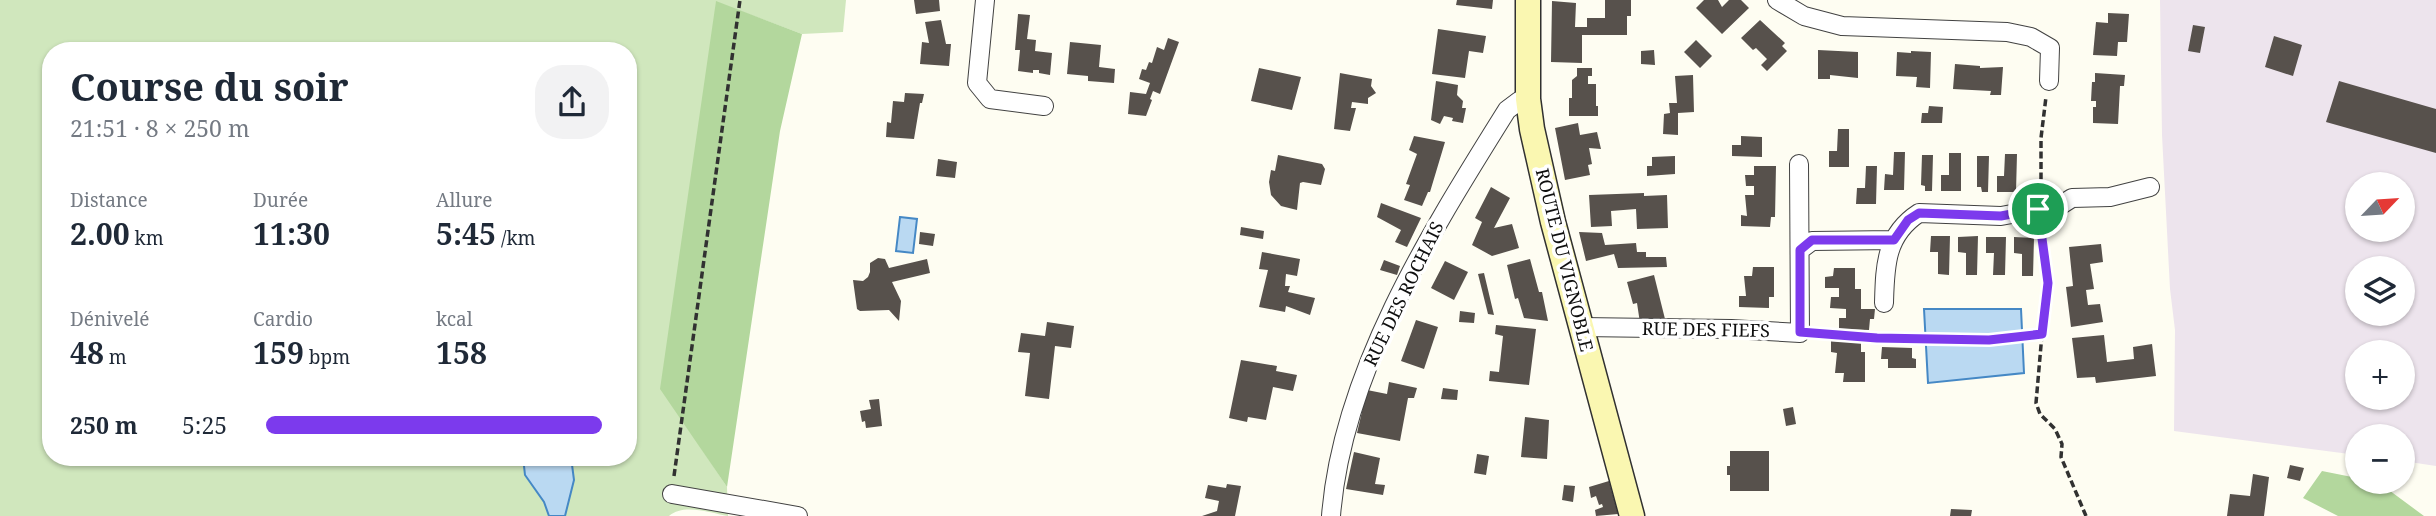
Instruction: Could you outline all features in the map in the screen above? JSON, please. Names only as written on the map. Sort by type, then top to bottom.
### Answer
[{"type":"street","points":[[985,0],[977,83],[990,99],[1044,106]]},
{"type":"street","name":"ROUTE DU VIGNOBLE","points":[[1528,0],[1528,99],[1532,129],[1632,516]]},
{"type":"street","points":[[1777,0],[1804,16],[1842,26],[2007,32],[2031,37],[2050,48],[2049,81]]},
{"type":"street","name":"RUE DES ROCHAIS","points":[[1331,516],[1345,439],[1359,387],[1417,259],[1507,110],[1519,101],[1528,99]]},
{"type":"street","points":[[1799,164],[1800,332]]},
{"type":"street","points":[[1884,303],[1885,263],[1894,240],[1908,220],[1919,213],[2001,216],[2061,205],[2073,198],[2110,197],[2150,187]]},
{"type":"street","points":[[1800,250],[1812,240],[1894,240]]},
{"type":"street","name":"RUE DES FIEFS","points":[[1581,327],[1800,332]]},
{"type":"street","points":[[672,494],[798,516]]},
{"type":"path","points":[[672,494],[740,0]]},
{"type":"path","points":[[2049,81],[2041,138],[2042,187],[2038,209],[2048,283],[2036,402],[2040,414],[2055,429],[2062,444],[2061,457],[2086,516]]},
{"type":"path","points":[[1800,332],[1877,338],[1989,340],[2042,334]]},
{"type":"shaded area","points":[[2160,0],[2436,0],[2436,466],[2415,463],[2415,424],[2345,424],[2345,453],[2174,431],[2175,330],[2170,289],[2162,135]]},
{"type":"green space","points":[[0,0],[846,0],[843,32],[802,34],[716,2],[701,448],[727,487],[728,516],[690,509],[669,516],[0,516]]},
{"type":"green space","points":[[716,1],[802,34],[780,131],[727,487],[660,389]]},
{"type":"green space","points":[[2322,471],[2345,476],[2345,494],[2394,494],[2424,516],[2338,516],[2303,498]]},
{"type":"water","points":[[900,217],[917,219],[913,253],[896,251]]},
{"type":"water","points":[[1924,309],[2021,309],[2024,373],[1928,383]]},
{"type":"water","points":[[524,466],[572,466],[574,480],[565,516],[549,516],[544,502],[525,475]]},
{"type":"building","points":[[914,0],[939,0],[940,11],[916,14]]},
{"type":"building","points":[[1457,0],[1493,0],[1492,9],[1456,5]]},
{"type":"building","points":[[1605,0],[1631,0],[1631,16],[1627,16],[1627,35],[1582,35],[1582,63],[1551,62],[1552,1],[1576,3],[1575,27],[1587,27],[1587,18],[1605,18]]},
{"type":"building","points":[[1704,0],[1718,0],[1722,7],[1729,0],[1741,0],[1749,8],[1722,34],[1696,8]]},
{"type":"building","points":[[2108,13],[2129,14],[2127,42],[2118,42],[2117,56],[2093,55],[2096,22],[2108,23]]},
{"type":"building","points":[[1018,14],[1030,15],[1027,39],[1036,40],[1035,51],[1052,53],[1050,75],[1039,73],[1039,70],[1033,70],[1033,73],[1018,71],[1020,50],[1015,50]]},
{"type":"building","points":[[941,20],[946,44],[951,44],[949,66],[920,64],[922,42],[929,43],[925,22]]},
{"type":"building","points":[[1760,20],[1785,43],[1782,46],[1787,51],[1767,71],[1761,65],[1767,59],[1741,38]]},
{"type":"building","points":[[2193,25],[2205,27],[2200,53],[2188,51]]},
{"type":"building","points":[[1438,29],[1486,36],[1483,53],[1469,51],[1465,78],[1432,74]]},
{"type":"building","points":[[2274,36],[2302,45],[2293,76],[2265,67]]},
{"type":"building","points":[[1168,38],[1179,42],[1160,94],[1153,91],[1146,116],[1128,114],[1130,92],[1146,94],[1150,83],[1139,79],[1142,69],[1146,70],[1149,62],[1152,63],[1157,47],[1164,50]]},
{"type":"building","points":[[1696,40],[1712,56],[1700,68],[1684,52]]},
{"type":"building","points":[[1070,42],[1101,45],[1099,67],[1115,69],[1114,83],[1088,81],[1088,76],[1067,74]]},
{"type":"building","points":[[1654,50],[1655,65],[1641,64],[1641,51]]},
{"type":"building","points":[[1818,50],[1858,52],[1858,78],[1830,75],[1830,79],[1818,79]]},
{"type":"building","points":[[1897,52],[1931,52],[1930,88],[1916,87],[1917,77],[1896,76]]},
{"type":"building","points":[[1955,64],[1980,68],[2003,67],[2001,95],[1990,95],[1991,91],[1953,89]]},
{"type":"building","points":[[1259,68],[1301,77],[1292,110],[1251,101]]},
{"type":"building","points":[[1577,68],[1592,68],[1588,84],[1596,84],[1598,116],[1569,116],[1572,80],[1577,76]]},
{"type":"building","points":[[1340,73],[1372,79],[1371,86],[1376,93],[1368,98],[1368,104],[1352,102],[1351,108],[1356,108],[1350,131],[1334,129]]},
{"type":"building","points":[[2095,73],[2125,75],[2124,86],[2120,86],[2118,124],[2093,123],[2093,107],[2096,107],[2096,101],[2091,101]]},
{"type":"building","points":[[1693,75],[1694,112],[1678,113],[1678,135],[1663,134],[1664,114],[1670,113],[1669,103],[1677,103],[1675,76]]},
{"type":"building","points":[[1436,81],[1458,85],[1457,95],[1463,101],[1462,108],[1466,108],[1463,123],[1444,116],[1440,124],[1431,120]]},
{"type":"building","points":[[2339,81],[2436,109],[2436,153],[2326,122]]},
{"type":"building","points":[[905,93],[924,94],[914,139],[886,137],[887,122],[891,123],[893,101],[904,102]]},
{"type":"building","points":[[1929,106],[1943,107],[1942,123],[1921,123],[1922,113],[1928,113]]},
{"type":"building","points":[[1578,123],[1580,135],[1597,132],[1601,149],[1589,148],[1592,164],[1588,165],[1590,175],[1565,180],[1555,128]]},
{"type":"building","points":[[1838,129],[1849,129],[1849,167],[1829,167],[1829,151],[1837,151]]},
{"type":"building","points":[[1414,136],[1445,142],[1430,192],[1422,206],[1404,200],[1410,185],[1406,184],[1417,154],[1409,150]]},
{"type":"building","points":[[1741,136],[1762,137],[1762,157],[1732,156],[1732,145],[1741,145]]},
{"type":"building","points":[[1894,152],[1905,152],[1904,190],[1884,190],[1885,174],[1893,175]]},
{"type":"building","points":[[1949,153],[1961,153],[1961,191],[1941,191],[1941,175],[1949,175]]},
{"type":"building","points":[[2005,154],[2017,154],[2016,192],[1997,192],[1997,176],[2004,176]]},
{"type":"building","points":[[1278,155],[1322,164],[1325,169],[1321,185],[1300,183],[1297,210],[1281,206],[1271,195],[1271,170],[1275,171]]},
{"type":"building","points":[[1922,155],[1933,155],[1932,191],[1925,191],[1925,186],[1921,185]]},
{"type":"building","points":[[1675,156],[1675,174],[1647,176],[1647,166],[1652,166],[1652,157]]},
{"type":"building","points":[[1977,156],[1989,156],[1988,192],[1982,192],[1981,187],[1977,187]]},
{"type":"building","points":[[938,159],[957,162],[955,178],[936,176]]},
{"type":"building","points":[[1754,166],[1776,166],[1775,217],[1771,217],[1770,227],[1741,226],[1741,215],[1747,216],[1745,195],[1754,195],[1754,186],[1746,186],[1745,175],[1754,175]]},
{"type":"building","points":[[1866,166],[1877,166],[1876,204],[1856,204],[1857,188],[1865,188]]},
{"type":"building","points":[[1491,187],[1510,198],[1494,228],[1512,224],[1519,248],[1492,256],[1472,245],[1482,222],[1475,218]]},
{"type":"building","points":[[1644,193],[1644,196],[1667,195],[1668,228],[1637,229],[1636,209],[1611,211],[1612,226],[1591,227],[1589,195]]},
{"type":"building","points":[[1381,203],[1421,218],[1407,247],[1395,242],[1401,230],[1377,217]]},
{"type":"building","points":[[1241,227],[1264,231],[1263,239],[1240,235]]},
{"type":"building","points":[[920,232],[935,234],[933,246],[919,244]]},
{"type":"building","points":[[1579,232],[1602,233],[1605,245],[1636,243],[1637,252],[1646,252],[1646,257],[1666,257],[1667,267],[1618,268],[1614,254],[1586,261]]},
{"type":"building","points":[[1931,236],[1950,236],[1949,275],[1938,274],[1938,252],[1930,252]]},
{"type":"building","points":[[1978,236],[1977,275],[1966,275],[1966,253],[1958,252],[1958,237]]},
{"type":"building","points":[[1986,237],[2006,237],[2005,275],[1993,275],[1994,253],[1986,253]]},
{"type":"building","points":[[2014,237],[2034,238],[2033,276],[2022,276],[2022,254],[2014,253]]},
{"type":"building","points":[[2101,244],[2103,262],[2090,264],[2094,289],[2086,290],[2088,305],[2100,304],[2103,322],[2071,327],[2066,287],[2073,286],[2069,247]]},
{"type":"building","points":[[1262,252],[1300,259],[1297,276],[1286,274],[1285,286],[1290,286],[1288,292],[1315,298],[1310,315],[1286,306],[1285,312],[1259,307],[1268,270],[1259,269]]},
{"type":"building","points":[[878,258],[885,259],[889,268],[927,259],[930,273],[892,282],[901,301],[899,321],[889,310],[857,309],[853,280],[863,281],[868,277],[870,263]]},
{"type":"building","points":[[1530,259],[1539,292],[1542,292],[1548,321],[1524,318],[1518,298],[1515,299],[1507,265]]},
{"type":"building","points":[[1384,260],[1400,266],[1397,275],[1380,270]]},
{"type":"building","points":[[1445,261],[1468,272],[1454,300],[1431,288]]},
{"type":"building","points":[[1753,267],[1774,267],[1774,297],[1769,297],[1769,308],[1739,307],[1739,296],[1746,296],[1744,276],[1752,276]]},
{"type":"building","points":[[1834,268],[1855,268],[1855,289],[1861,289],[1861,309],[1875,309],[1869,330],[1839,329],[1839,318],[1846,318],[1846,309],[1830,308],[1831,297],[1839,297],[1839,288],[1825,288],[1825,277],[1833,276]]},
{"type":"building","points":[[1484,273],[1494,315],[1488,314],[1478,274]]},
{"type":"building","points":[[1654,275],[1666,323],[1640,323],[1637,303],[1633,304],[1627,282]]},
{"type":"building","points":[[1460,311],[1475,313],[1474,323],[1459,322]]},
{"type":"building","points":[[1416,320],[1438,327],[1424,369],[1401,361]]},
{"type":"building","points":[[1047,322],[1074,326],[1071,348],[1055,346],[1049,399],[1025,396],[1030,353],[1018,352],[1021,333],[1045,336]]},
{"type":"building","points":[[1496,325],[1536,329],[1529,385],[1489,381],[1490,371],[1499,372],[1503,336],[1495,334]]},
{"type":"building","points":[[2104,335],[2107,362],[2134,359],[2133,347],[2152,344],[2156,376],[2096,383],[2095,377],[2077,378],[2072,338]]},
{"type":"building","points":[[1831,341],[1861,342],[1861,352],[1865,352],[1865,382],[1843,382],[1844,373],[1835,373],[1837,353],[1831,352]]},
{"type":"building","points":[[1882,347],[1912,348],[1916,368],[1888,368],[1888,359],[1881,359]]},
{"type":"building","points":[[1241,360],[1277,366],[1276,371],[1297,375],[1293,391],[1273,387],[1266,420],[1248,417],[1247,422],[1229,418]]},
{"type":"building","points":[[1389,382],[1417,388],[1414,398],[1408,398],[1400,441],[1357,433],[1367,390],[1387,394]]},
{"type":"building","points":[[1443,388],[1458,390],[1457,400],[1441,399]]},
{"type":"building","points":[[879,399],[882,426],[866,428],[860,411],[871,409],[869,400]]},
{"type":"building","points":[[1793,407],[1796,424],[1786,426],[1783,409]]},
{"type":"building","points":[[1525,417],[1549,420],[1547,459],[1521,457]]},
{"type":"building","points":[[1730,451],[1769,451],[1769,491],[1730,491],[1727,466],[1730,466]]},
{"type":"building","points":[[1354,452],[1380,458],[1375,484],[1385,485],[1383,495],[1346,489]]},
{"type":"building","points":[[1477,454],[1489,456],[1486,475],[1474,473]]},
{"type":"building","points":[[2290,465],[2304,468],[2300,481],[2287,478]]},
{"type":"building","points":[[2253,474],[2269,477],[2264,516],[2227,516],[2230,494],[2250,496]]},
{"type":"building","points":[[1609,481],[1618,514],[1596,516],[1595,510],[1603,507],[1602,504],[1599,505],[1596,496],[1591,498],[1589,487]]},
{"type":"building","points":[[1227,484],[1241,486],[1235,516],[1202,516],[1217,511],[1219,501],[1205,498],[1208,485],[1226,488]]},
{"type":"building","points":[[1564,485],[1575,486],[1573,502],[1562,500]]},
{"type":"building","points":[[1951,509],[1972,510],[1971,516],[1950,516]]},
{"type":"route","points":[[2038,209],[2048,283],[2042,334],[1989,340],[1877,338],[1800,332],[1800,250],[1812,240],[1894,240],[1908,220],[1919,213],[2001,216],[2038,209]]}]
